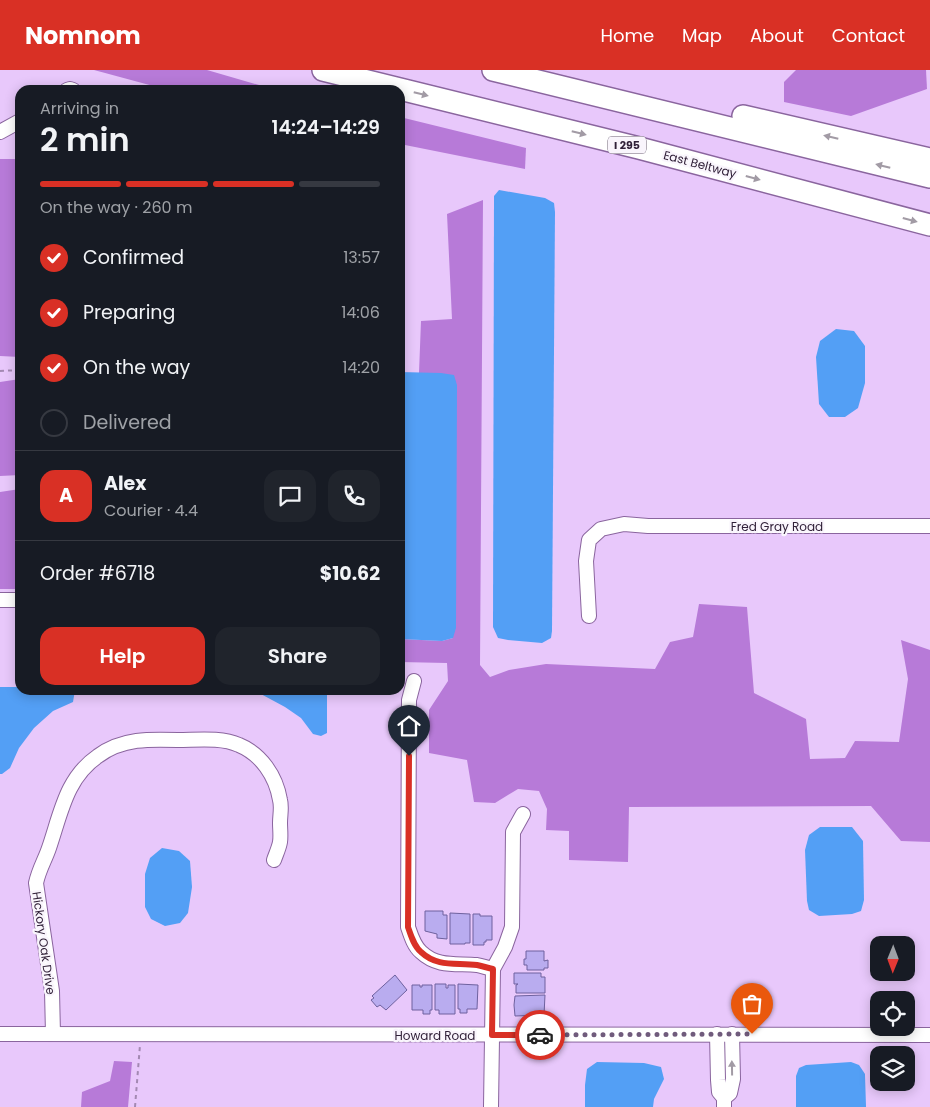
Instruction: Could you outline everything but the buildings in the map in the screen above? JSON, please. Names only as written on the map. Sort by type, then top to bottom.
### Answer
[{"type":"highway","name":"East Beltway","points":[[323,70],[384,85]]},
{"type":"highway","points":[[493,70],[930,177]]},
{"type":"highway","points":[[533,70],[930,159]]},
{"type":"highway","name":"East Beltway","points":[[405,90],[639,148],[930,225]]},
{"type":"street","points":[[0,132],[15,124]]},
{"type":"street","name":"Fred Gray Road","points":[[589,616],[586,561],[589,540],[601,529],[624,524],[658,526],[930,526]]},
{"type":"street","points":[[0,600],[15,600]]},
{"type":"street","points":[[414,681],[410,700],[408,927],[414,943],[416,956],[431,958],[447,964],[478,965],[493,969]]},
{"type":"street","name":"Hickory Oak Drive","points":[[53,1034],[52,991],[36,883],[39,870],[49,849],[70,787],[80,772],[98,756],[131,741],[146,739],[220,741],[238,745],[254,754],[268,768],[281,801],[280,843],[274,860]]},
{"type":"street","points":[[492,1107],[493,969],[505,947],[512,927],[513,832],[522,814]]},
{"type":"street","name":"Howard Road","points":[[0,1034],[930,1035]]},
{"type":"street","points":[[716,1034],[719,1092],[724,1103]]},
{"type":"street","points":[[724,1103],[730,1093],[732,1080],[732,1034]]},
{"type":"path","points":[[0,371],[15,370]]},
{"type":"path","points":[[135,1107],[140,1035]]},
{"type":"shaded area","points":[[94,70],[207,70],[259,85],[150,85]]},
{"type":"shaded area","points":[[796,70],[926,70],[927,89],[851,116],[784,102],[784,82]]},
{"type":"shaded area","points":[[405,118],[526,148],[525,169],[405,145]]},
{"type":"shaded area","points":[[0,159],[15,159],[15,357],[0,356]]},
{"type":"shaded area","points":[[483,200],[480,665],[490,677],[509,670],[546,664],[655,669],[670,642],[693,637],[699,604],[747,607],[754,693],[806,719],[810,759],[845,758],[855,741],[899,742],[908,679],[901,640],[930,650],[930,842],[901,841],[871,806],[629,807],[628,862],[569,860],[569,831],[546,830],[547,809],[539,791],[518,789],[495,803],[474,802],[467,760],[429,753],[429,710],[448,681],[447,663],[405,662],[405,639],[442,641],[453,638],[441,373],[419,373],[421,321],[452,319],[447,214]]},
{"type":"shaded area","points":[[15,380],[15,475],[0,476],[0,382]]},
{"type":"shaded area","points":[[15,490],[15,589],[0,589],[0,492]]},
{"type":"shaded area","points":[[114,1061],[132,1062],[128,1107],[81,1107],[82,1092],[110,1081]]},
{"type":"water","points":[[499,190],[545,198],[554,203],[555,212],[552,631],[551,638],[542,643],[498,638],[493,627],[494,196]]},
{"type":"water","points":[[836,329],[854,331],[865,346],[865,383],[858,408],[845,417],[829,417],[819,404],[816,357],[820,341]]},
{"type":"water","points":[[405,372],[454,375],[457,385],[456,628],[453,638],[442,641],[405,639]]},
{"type":"water","points":[[0,687],[15,687],[15,695],[74,695],[73,702],[53,711],[34,728],[19,748],[10,768],[0,774]]},
{"type":"water","points":[[263,695],[327,695],[327,733],[321,736],[313,734],[301,718]]},
{"type":"water","points":[[820,827],[852,827],[863,841],[864,900],[861,911],[852,914],[819,916],[809,910],[805,850],[809,835]]},
{"type":"water","points":[[162,848],[179,851],[190,861],[192,887],[188,913],[180,923],[165,926],[151,919],[145,907],[145,874],[150,858]]},
{"type":"water","points":[[597,1062],[644,1063],[661,1067],[664,1079],[654,1099],[653,1107],[585,1107],[587,1069]]},
{"type":"water","points":[[851,1062],[859,1065],[865,1074],[866,1107],[796,1107],[796,1076],[799,1068],[806,1065]]},
{"type":"way so far","points":[[540,1035],[752,1034]]},
{"type":"route","points":[[409,756],[408,927],[414,943],[420,952],[447,964],[478,965],[493,969],[492,1035],[540,1035]]}]
